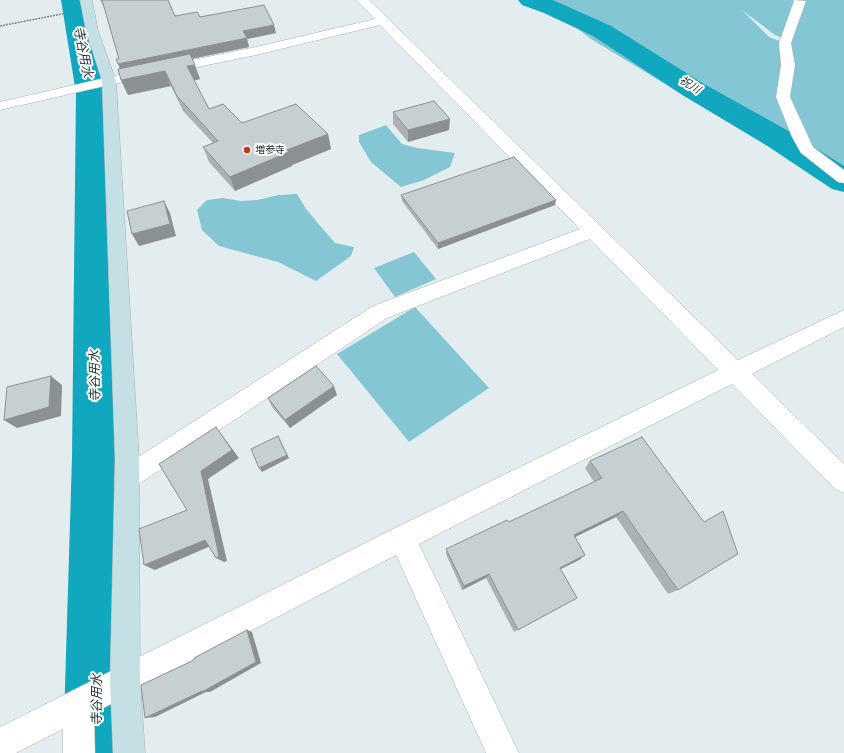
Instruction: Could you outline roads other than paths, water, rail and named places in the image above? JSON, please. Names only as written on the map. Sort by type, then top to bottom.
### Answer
[{"type":"street","points":[[86,0],[92,31],[109,82],[127,451],[125,680],[129,753]]},
{"type":"street","points":[[362,0],[844,481]]},
{"type":"street","points":[[799,0],[800,1],[785,43],[788,65],[782,97],[800,138],[807,150],[844,178]]},
{"type":"street","points":[[0,106],[256,51],[383,21]]},
{"type":"street","points":[[127,478],[380,312],[593,231]]},
{"type":"street","points":[[0,744],[60,714],[78,702],[125,680],[402,538],[844,318]]},
{"type":"street","points":[[402,538],[503,753]]},
{"type":"street","points":[[78,702],[79,753]]},
{"type":"waterway","name":"寺谷用水","points":[[73,0],[91,93],[97,457],[97,753]]},
{"type":"waterway","name":"祝川","points":[[530,0],[553,8],[602,31],[694,90],[774,136],[844,181]]},
{"type":"place","name":"増参寺","points":[[247,150]]}]
